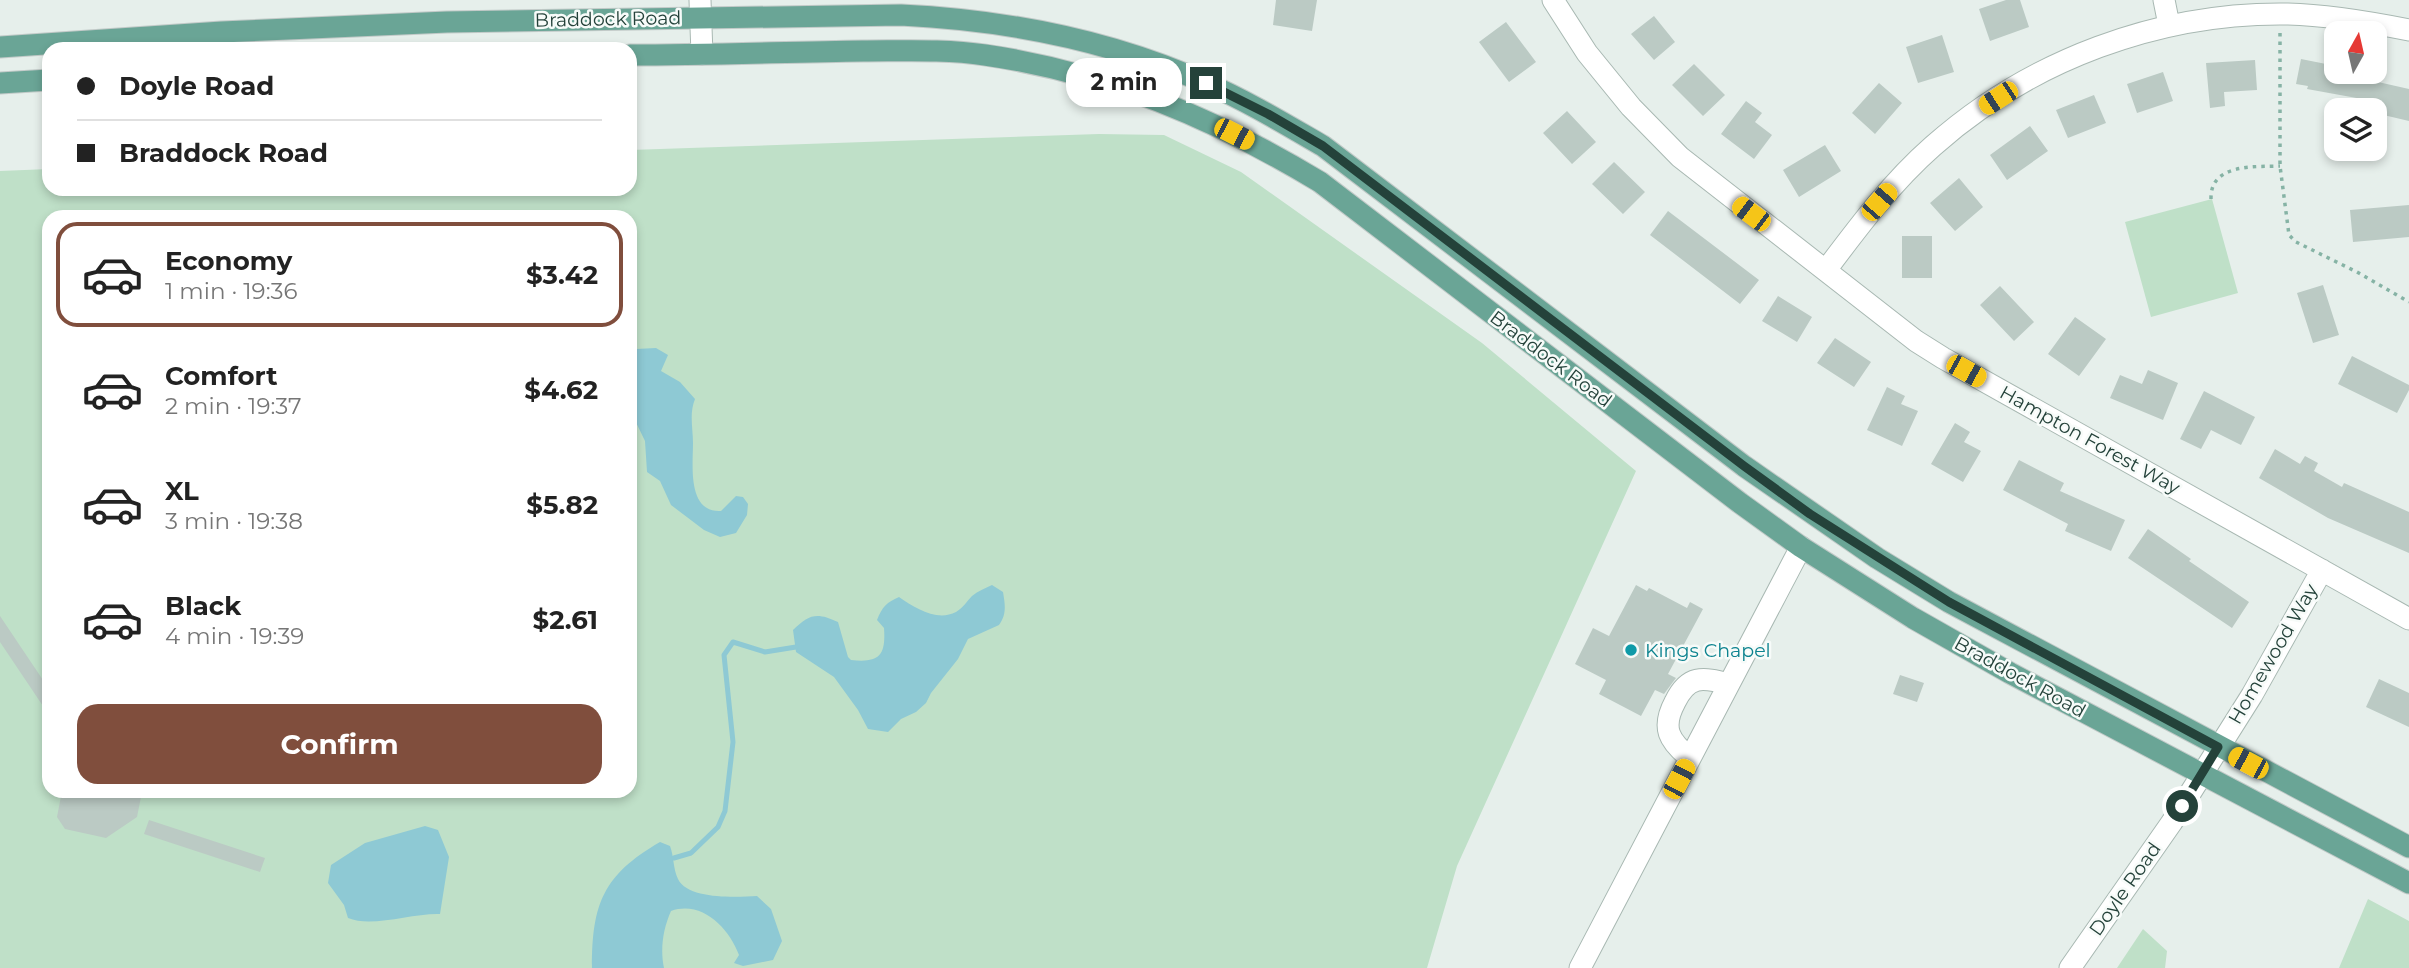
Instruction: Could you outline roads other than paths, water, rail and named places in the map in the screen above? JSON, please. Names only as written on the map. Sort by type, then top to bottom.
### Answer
[{"type":"main road","name":"Braddock Road","points":[[74,42],[222,32],[700,9],[957,18],[1079,39],[1141,59],[1206,83],[1323,146],[1744,466],[1877,558],[1949,602],[2409,847]]},
{"type":"main road","name":"Braddock Road","points":[[0,47],[42,44]]},
{"type":"main road","name":"Braddock Road","points":[[637,55],[917,51],[983,54],[1074,72],[1145,94],[1188,111],[1275,155],[1320,182],[1740,503],[1801,547],[1913,618],[1989,661],[2409,883]]},
{"type":"main road","points":[[0,83],[42,80]]},
{"type":"street","name":"Hampton Forest Way","points":[[1553,0],[1587,53],[1631,107],[1680,157],[1916,341],[2409,619]]},
{"type":"street","points":[[2164,0],[2169,26]]},
{"type":"street","points":[[700,9],[702,54]]},
{"type":"street","points":[[1826,270],[1897,181],[1933,146],[1975,112],[2021,83],[2071,58],[2121,39],[2169,26],[2219,17],[2290,14],[2353,19],[2409,30]]},
{"type":"street","points":[[1580,968],[1801,547]]},
{"type":"street","name":"Homewood Way","points":[[2202,773],[2252,695],[2322,570]]},
{"type":"street","points":[[1690,758],[1677,747],[1667,726],[1669,712],[1686,684],[1705,679],[1729,684]]},
{"type":"street","name":"Doyle Road","points":[[2070,968],[2172,822],[2202,773]]},
{"type":"water","points":[[656,348],[668,355],[661,371],[680,382],[695,399],[692,416],[693,475],[697,496],[710,510],[721,511],[736,496],[743,497],[748,504],[747,515],[736,533],[720,537],[704,530],[671,505],[660,481],[647,472],[645,441],[637,424],[637,349]]},
{"type":"water","points":[[992,585],[1003,592],[1005,605],[1002,621],[999,625],[968,639],[958,659],[926,703],[916,712],[901,719],[888,732],[868,729],[834,677],[796,652],[793,630],[809,618],[819,616],[838,622],[851,660],[874,659],[879,656],[884,645],[884,628],[877,620],[883,608],[891,601],[899,597],[934,615],[949,615],[974,594]]},
{"type":"water","points":[[425,826],[438,830],[449,857],[440,914],[380,921],[348,918],[344,905],[328,883],[331,865],[365,843]]},
{"type":"water","points":[[660,842],[670,846],[676,875],[683,886],[714,896],[757,896],[771,909],[782,941],[773,960],[743,966],[734,963],[739,955],[721,926],[704,913],[682,909],[671,911],[666,925],[662,946],[664,968],[592,968],[595,926],[605,893],[613,879],[625,867]]},
{"type":"waterway","points":[[674,858],[691,853],[718,827],[725,811],[733,742],[724,655],[733,642],[765,652],[796,647]]},
{"type":"place","name":"Kings Chapel","points":[[1631,650]]}]
